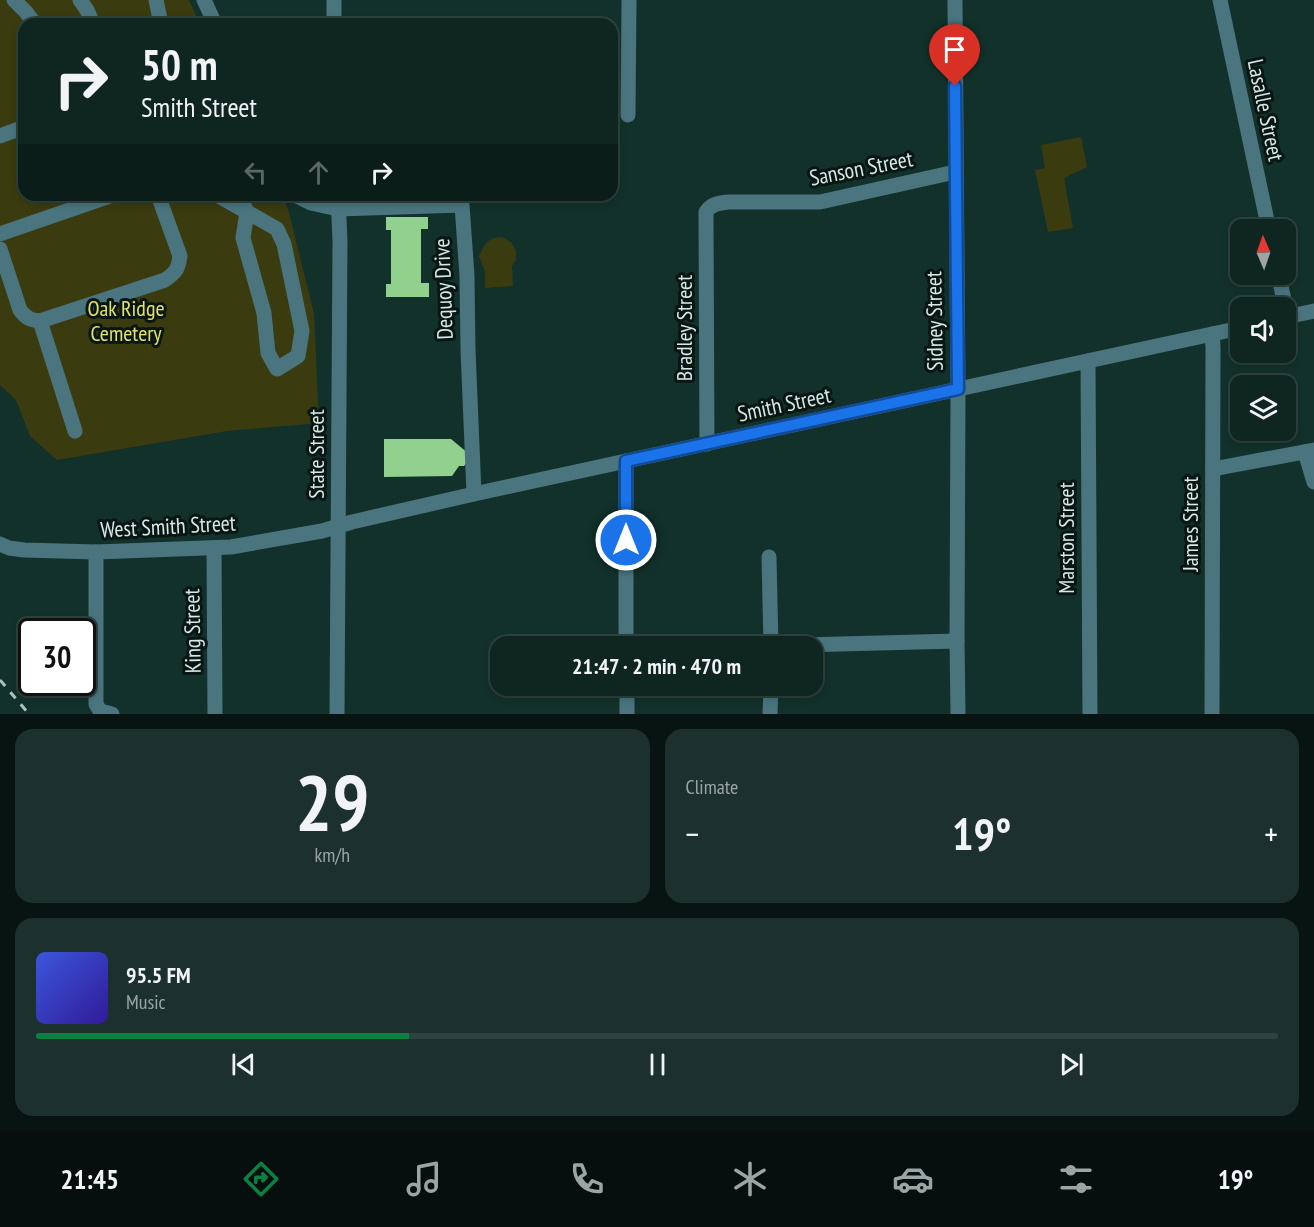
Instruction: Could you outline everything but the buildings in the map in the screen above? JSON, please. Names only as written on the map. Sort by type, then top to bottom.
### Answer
[{"type":"street","points":[[14,0],[30,18]]},
{"type":"street","points":[[80,0],[90,18]]},
{"type":"street","points":[[156,0],[160,18]]},
{"type":"street","points":[[204,0],[212,18]]},
{"type":"street","points":[[334,0],[334,18]]},
{"type":"street","points":[[628,115],[629,0]]},
{"type":"street","name":"Sidney Street","points":[[955,0],[958,714]]},
{"type":"street","name":"Lasalle Street","points":[[1220,0],[1267,219]]},
{"type":"street","points":[[0,136],[18,129]]},
{"type":"street","name":"Sanson Street","points":[[706,212],[708,208],[718,203],[728,202],[820,202],[956,172]]},
{"type":"street","points":[[0,234],[96,201]]},
{"type":"street","points":[[0,249],[20,310],[25,317],[40,321],[165,280],[175,273],[180,256],[160,201]]},
{"type":"street","points":[[228,201],[247,212],[277,229],[284,244],[302,331],[298,356],[277,369],[268,353],[264,313],[243,238],[247,212],[242,201]]},
{"type":"street","points":[[307,201],[311,203],[338,202]]},
{"type":"street","name":"Dequoy Drive","points":[[338,202],[462,206],[467,276],[474,494]]},
{"type":"street","name":"State Street","points":[[337,714],[340,241],[338,202]]},
{"type":"street","name":"Bradley Street","points":[[706,212],[707,444]]},
{"type":"street","points":[[1296,315],[1314,311]]},
{"type":"street","points":[[40,321],[75,431]]},
{"type":"street","name":"Smith Street","points":[[338,526],[474,494],[1230,330]]},
{"type":"street","name":"James Street","points":[[1212,334],[1212,714]]},
{"type":"street","name":"Marston Street","points":[[1088,361],[1090,714]]},
{"type":"street","points":[[1213,469],[1310,451],[1314,482]]},
{"type":"street","points":[[626,461],[626,636]]},
{"type":"street","name":"West Smith Street","points":[[0,544],[24,550],[96,552],[214,548],[322,531],[338,526]]},
{"type":"street","name":"King Street","points":[[214,548],[215,714]]},
{"type":"street","points":[[96,552],[95,695],[96,707],[106,713]]},
{"type":"street","points":[[769,557],[771,636]]},
{"type":"street","points":[[823,645],[957,641]]},
{"type":"street","points":[[627,696],[627,714]]},
{"type":"street","points":[[771,696],[771,714]]},
{"type":"green space","name":"Oak Ridge Cemetery","points":[[0,0],[189,0],[197,18],[18,18],[18,201],[284,201],[288,209],[314,314],[319,423],[227,431],[57,460],[30,436],[16,400],[0,385]]},
{"type":"green space","points":[[1081,137],[1087,167],[1064,178],[1073,228],[1048,232],[1035,170],[1045,168],[1041,145]]},
{"type":"green space","points":[[502,237],[511,242],[516,251],[516,260],[512,266],[513,286],[485,288],[485,272],[479,256],[487,242]]},
{"type":"railway","points":[[0,680],[29,714]]},
{"type":"route","points":[[626,540],[626,461],[958,389],[955,86]]}]
